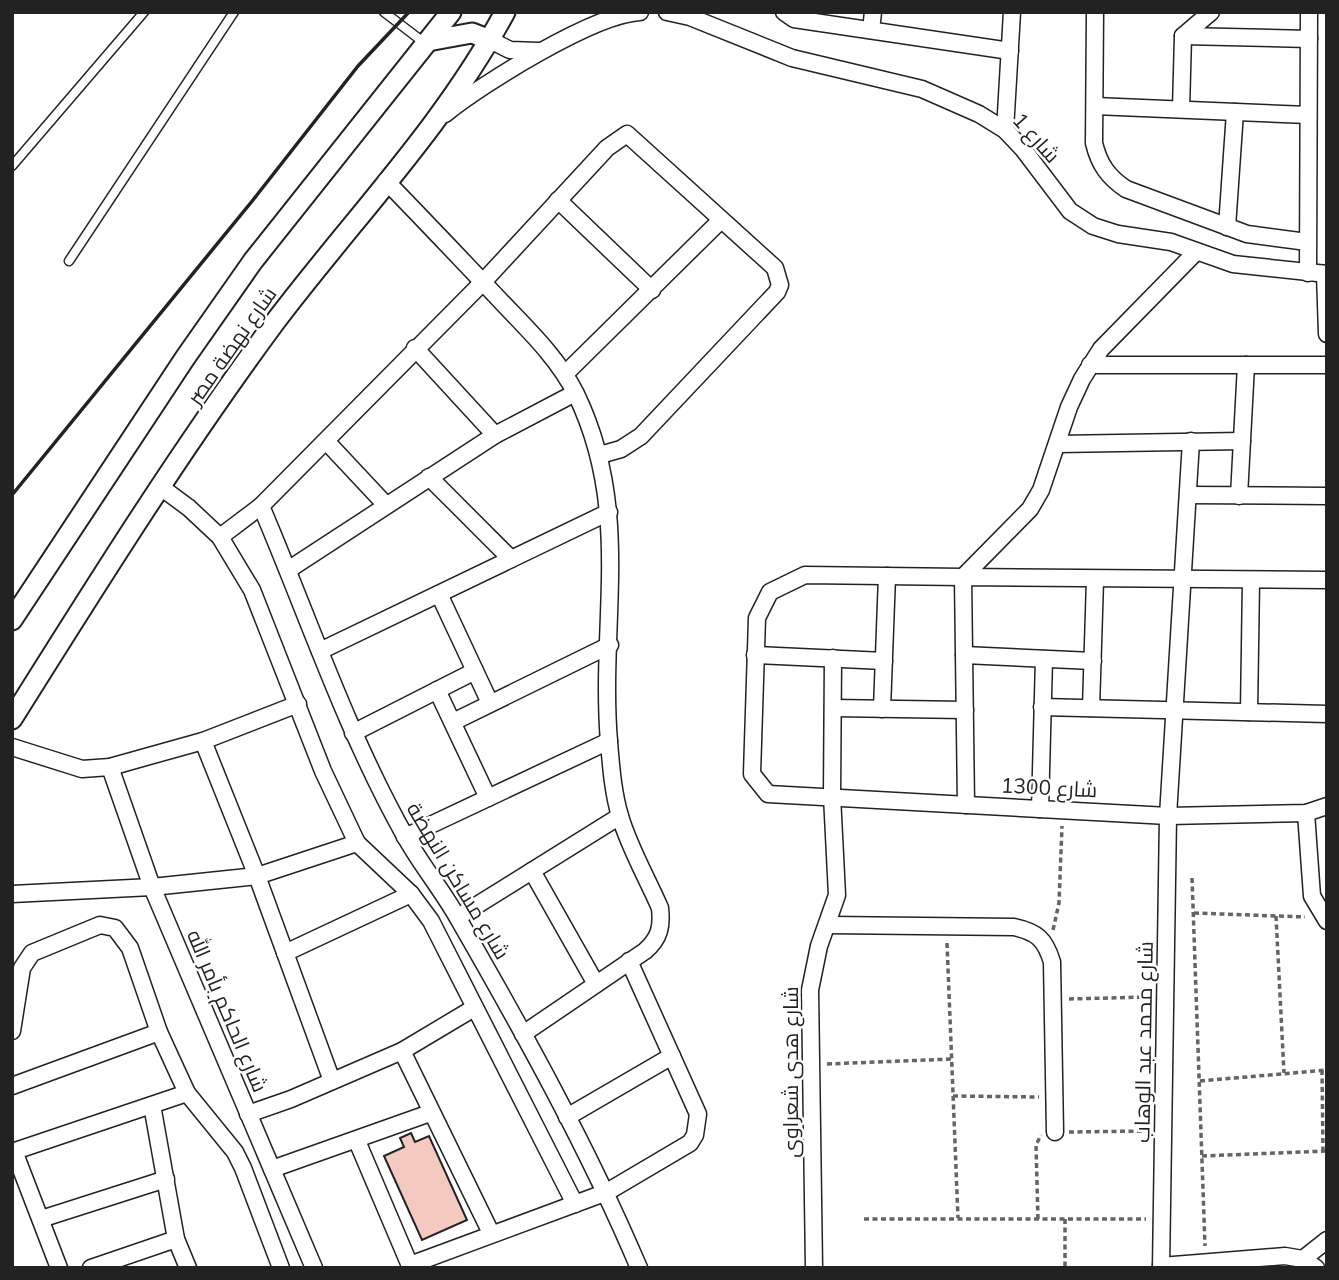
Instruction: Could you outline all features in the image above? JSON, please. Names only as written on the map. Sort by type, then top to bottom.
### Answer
[{"type":"street","name":"شارع نهضة مصر","points":[[12,620],[185,358],[253,261],[450,12]]},
{"type":"street","name":"شارع نهضة مصر","points":[[12,719],[162,488],[274,324],[431,126],[491,40],[505,12]]},
{"type":"street","points":[[431,126],[486,83],[606,21],[640,12]]},
{"type":"street","name":"شارع 1","points":[[667,12],[690,17],[792,58],[922,89],[979,114],[1005,130],[1031,159],[1070,211],[1093,226],[1118,234],[1171,243],[1242,266],[1326,274]]},
{"type":"street","points":[[784,12],[794,19],[1010,51]]},
{"type":"street","points":[[872,30],[873,12]]},
{"type":"street","points":[[1005,130],[1012,12]]},
{"type":"street","points":[[1095,12],[1094,143],[1097,157],[1114,181],[1126,189],[1227,227],[1267,239],[1307,242]]},
{"type":"street","points":[[1181,110],[1183,36],[1211,12]]},
{"type":"street","points":[[1308,274],[1309,12]]},
{"type":"street","points":[[428,41],[472,33],[499,46],[520,52],[547,50]]},
{"type":"street","points":[[1183,36],[1309,39]]},
{"type":"street","points":[[1095,106],[1308,115]]},
{"type":"street","points":[[1227,227],[1235,112]]},
{"type":"street","points":[[220,537],[261,506],[483,282],[607,148],[626,134],[775,268],[780,285],[777,292],[641,436],[621,449],[600,455]]},
{"type":"street","points":[[386,181],[483,282],[565,374],[600,455],[609,512],[612,577],[609,741],[620,816],[660,908],[662,924],[653,944],[523,1034]]},
{"type":"street","points":[[558,200],[652,290]]},
{"type":"street","points":[[565,374],[721,220]]},
{"type":"street","points":[[966,805],[963,577],[1030,509],[1041,490],[1069,407],[1101,349],[1196,252]]},
{"type":"street","points":[[1326,274],[1327,334]]},
{"type":"street","points":[[415,348],[495,435]]},
{"type":"street","points":[[1090,365],[1327,365]]},
{"type":"street","points":[[1239,496],[1246,365]]},
{"type":"street","points":[[288,570],[385,504],[495,435],[575,393]]},
{"type":"street","points":[[326,441],[385,504]]},
{"type":"street","points":[[1058,444],[1242,441]]},
{"type":"street","name":"شارع محمد عبد الوهاب","points":[[1161,1267],[1168,816],[1191,442]]},
{"type":"street","points":[[429,477],[512,559]]},
{"type":"street","points":[[162,488],[189,508],[220,537],[252,590],[323,771],[357,843],[411,894],[430,921],[575,1204]]},
{"type":"street","points":[[1188,495],[1327,496]]},
{"type":"street","name":"شارع مساكن النهضة","points":[[261,506],[353,733],[405,837],[458,917],[523,1034],[607,1192],[639,1268]]},
{"type":"street","points":[[320,651],[609,512]]},
{"type":"street","points":[[884,661],[755,655],[757,618],[763,601],[780,585],[805,575],[1183,581],[1327,580]]},
{"type":"street","points":[[882,709],[887,576]]},
{"type":"street","points":[[1091,708],[1095,580]]},
{"type":"street","points":[[1249,712],[1251,581]]},
{"type":"street","points":[[439,594],[490,703]]},
{"type":"street","points":[[453,722],[610,645]]},
{"type":"street","name":"شارع 1300","points":[[755,655],[751,765],[756,782],[768,794],[1168,816],[1306,813],[1327,806]]},
{"type":"street","points":[[964,655],[1093,661]]},
{"type":"street","name":"شارع هدى شعراوى","points":[[814,1268],[810,990],[819,946],[829,925],[837,895],[832,796],[833,658]]},
{"type":"street","points":[[1040,809],[1044,659]]},
{"type":"street","points":[[353,733],[475,671]]},
{"type":"street","points":[[437,690],[488,798]]},
{"type":"street","points":[[12,747],[82,769],[110,767],[203,741],[298,704]]},
{"type":"street","points":[[1042,707],[1327,714]]},
{"type":"street","points":[[832,708],[965,710]]},
{"type":"street","points":[[203,741],[257,876],[332,1081]]},
{"type":"street","points":[[405,837],[609,741]]},
{"type":"street","name":"شارع الحاكم بأمر الله","points":[[110,767],[152,887],[314,1268]]},
{"type":"street","points":[[1306,813],[1312,897],[1325,919]]},
{"type":"street","points":[[458,917],[620,816]]},
{"type":"street","points":[[12,894],[152,887],[257,876],[357,843]]},
{"type":"street","points":[[532,871],[596,984]]},
{"type":"street","points":[[285,953],[411,894]]},
{"type":"street","points":[[12,1031],[20,978],[26,960],[32,953],[100,925],[115,928],[130,948],[159,1032],[187,1093],[235,1152],[281,1268]]},
{"type":"street","points":[[829,925],[1014,927],[1033,931],[1047,944],[1052,962],[1055,1132]]},
{"type":"street","points":[[357,1140],[411,1266],[491,1233],[607,1192],[682,1150],[695,1135],[698,1114],[629,961]]},
{"type":"street","points":[[248,1114],[402,1051],[474,1008]]},
{"type":"street","points":[[12,1086],[159,1032]]},
{"type":"street","points":[[402,1051],[430,1114],[491,1233]]},
{"type":"street","points":[[567,1117],[672,1056]]},
{"type":"street","points":[[59,1268],[13,1152],[187,1093]]},
{"type":"street","points":[[152,1105],[176,1239],[188,1268]]},
{"type":"street","points":[[272,1169],[430,1114]]},
{"type":"street","points":[[41,1219],[166,1178]]},
{"type":"street","points":[[91,1268],[176,1239]]},
{"type":"street","points":[[1161,1267],[1284,1256],[1309,1263],[1327,1240]]},
{"type":"lane","points":[[12,166],[144,12]]},
{"type":"lane","points":[[69,261],[234,12]]},
{"type":"lane","points":[[385,13],[418,38],[428,41]]},
{"type":"path","points":[[1047,944],[1059,903],[1062,810]]},
{"type":"path","points":[[1192,878],[1206,1262]]},
{"type":"path","points":[[1194,913],[1325,919]]},
{"type":"path","points":[[1276,916],[1284,1073]]},
{"type":"path","points":[[946,927],[958,1219]]},
{"type":"path","points":[[1053,999],[1166,997]]},
{"type":"path","points":[[811,1065],[952,1059]]},
{"type":"path","points":[[1199,1082],[1324,1070],[1325,1151],[1202,1156]]},
{"type":"path","points":[[953,1096],[1054,1097]]},
{"type":"path","points":[[1038,1219],[1035,1145],[1042,1134],[1164,1131]]},
{"type":"path","points":[[864,1219],[1162,1219]]},
{"type":"path","points":[[1065,1219],[1065,1268]]},
{"type":"building","points":[[411,1133],[415,1142],[429,1136],[467,1220],[422,1240],[384,1156],[404,1147],[400,1138]]},
{"type":"wall","points":[[12,495],[253,200],[358,66],[409,12]]}]
